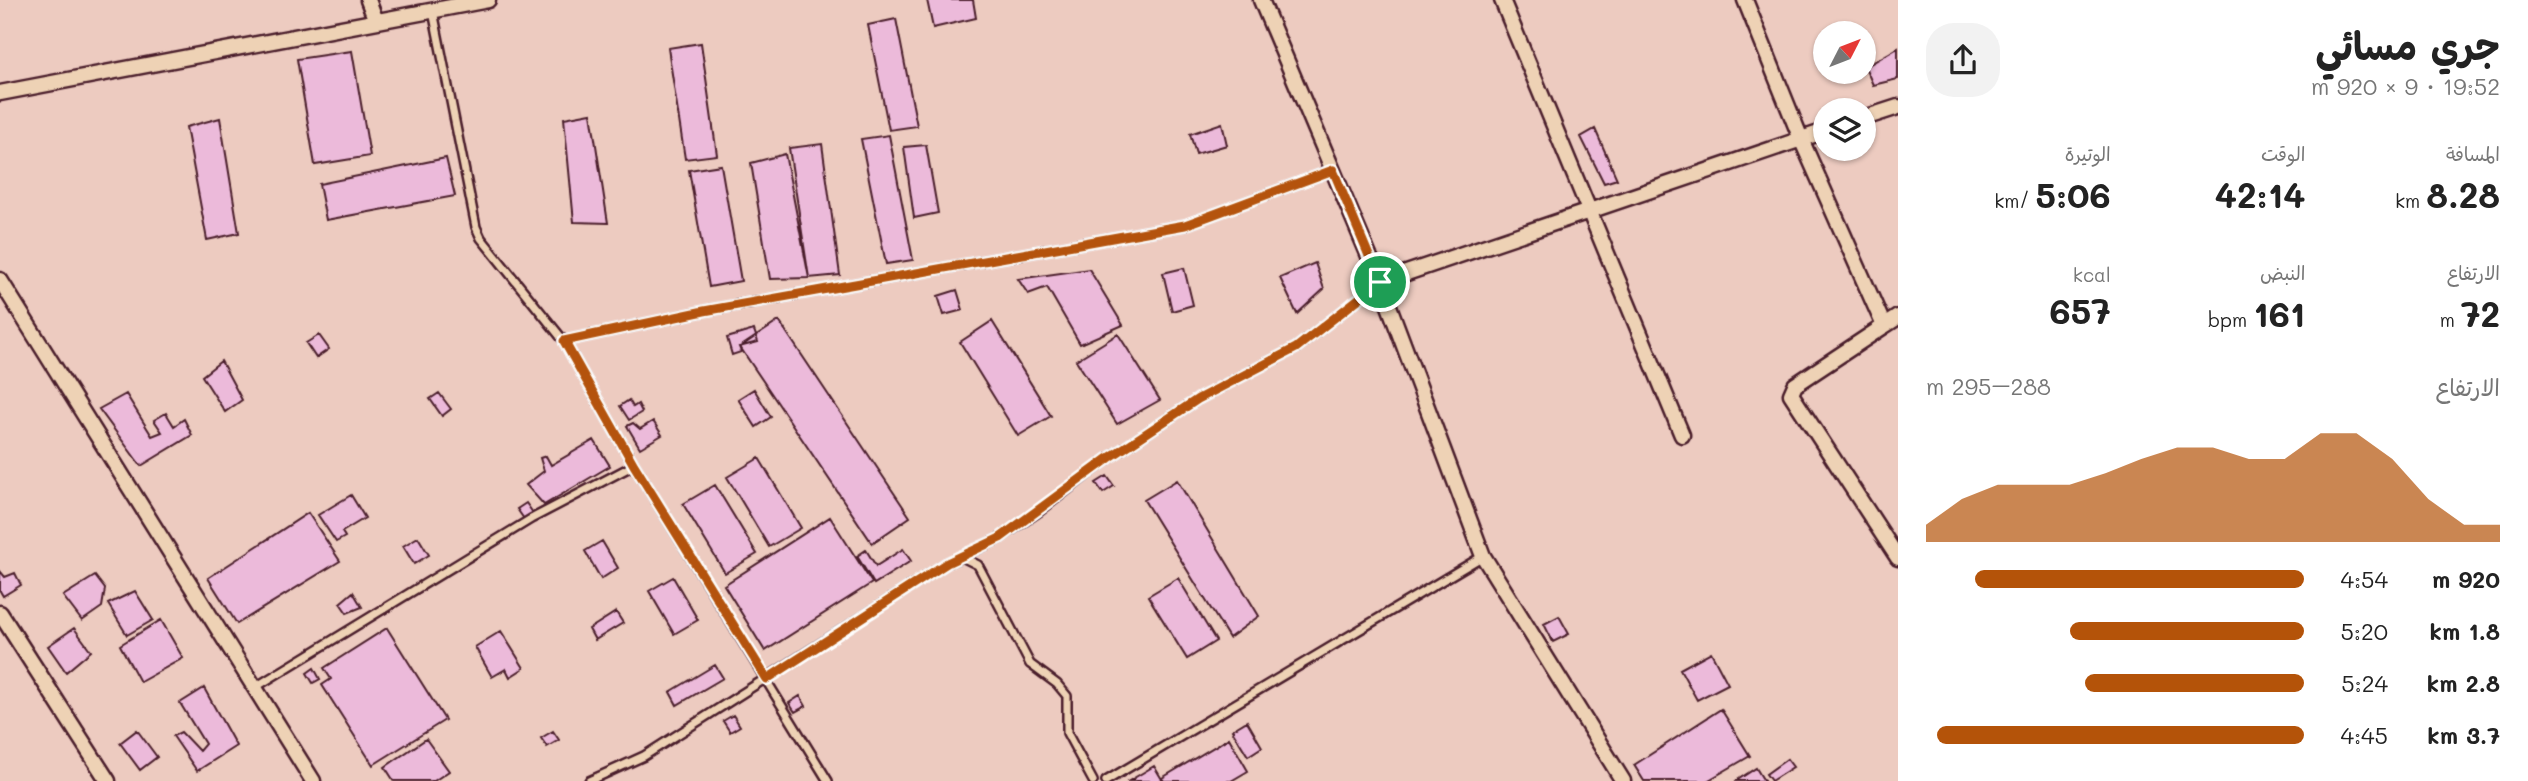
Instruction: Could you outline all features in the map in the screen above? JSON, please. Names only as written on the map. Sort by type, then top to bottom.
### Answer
[{"type":"street","points":[[368,0],[376,21]]},
{"type":"street","points":[[0,93],[488,0]]},
{"type":"street","points":[[1261,0],[1380,282],[1483,556],[1623,781]]},
{"type":"street","points":[[1502,0],[1682,435]]},
{"type":"street","points":[[1745,0],[1801,139],[1884,326]]},
{"type":"street","points":[[1876,114],[1898,107]]},
{"type":"street","points":[[1380,282],[1590,213],[1813,135]]},
{"type":"street","points":[[0,280],[313,781]]},
{"type":"street","points":[[1898,317],[1796,385],[1791,394],[1898,558]]},
{"type":"street","points":[[0,613],[108,781]]},
{"type":"lane","points":[[433,11],[476,227],[500,265],[564,341],[634,465],[828,781]]},
{"type":"lane","points":[[564,341],[704,311],[1185,225],[1333,170]]},
{"type":"lane","points":[[589,781],[644,756],[947,563],[1000,538],[1109,458],[1198,399],[1296,348],[1380,282]]},
{"type":"lane","points":[[254,688],[531,519],[634,465]]},
{"type":"lane","points":[[1106,781],[1483,556]]},
{"type":"lane","points":[[962,557],[978,565],[1030,664],[1063,688],[1069,706],[1067,733],[1093,781]]},
{"type":"building","points":[[927,0],[973,0],[976,18],[933,28]]},
{"type":"building","points":[[896,19],[917,126],[889,130],[868,25]]},
{"type":"building","points":[[701,43],[717,155],[685,159],[668,48]]},
{"type":"building","points":[[1898,48],[1898,79],[1873,85],[1876,84],[1876,61]]},
{"type":"building","points":[[352,51],[370,156],[315,165],[297,59]]},
{"type":"building","points":[[591,113],[608,223],[574,222],[564,118]]},
{"type":"building","points":[[220,118],[239,233],[207,240],[186,127]]},
{"type":"building","points":[[1222,123],[1227,145],[1196,154],[1190,134]]},
{"type":"building","points":[[1595,129],[1617,179],[1604,183],[1581,137]]},
{"type":"building","points":[[889,135],[913,260],[886,264],[861,139]]},
{"type":"building","points":[[822,144],[840,275],[809,278],[789,148]]},
{"type":"building","points":[[926,145],[938,213],[914,218],[904,147]]},
{"type":"building","points":[[785,154],[809,278],[770,279],[751,163]]},
{"type":"building","points":[[446,158],[455,196],[326,220],[319,184]]},
{"type":"building","points":[[721,165],[741,281],[709,287],[689,170]]},
{"type":"building","points":[[1315,263],[1324,289],[1297,314],[1280,278]]},
{"type":"building","points":[[1184,268],[1193,305],[1172,311],[1163,273]]},
{"type":"building","points":[[1089,269],[1123,325],[1080,344],[1047,287],[1028,294],[1018,279]]},
{"type":"building","points":[[957,290],[963,310],[944,315],[938,296]]},
{"type":"building","points":[[779,321],[910,517],[872,543],[740,347]]},
{"type":"building","points":[[992,321],[1051,416],[1018,436],[960,342]]},
{"type":"building","points":[[754,330],[758,342],[739,347],[741,352],[732,355],[727,338]]},
{"type":"building","points":[[1118,334],[1160,400],[1117,424],[1076,360]]},
{"type":"building","points":[[319,335],[329,349],[316,358],[306,343]]},
{"type":"building","points":[[221,361],[242,400],[225,412],[202,376]]},
{"type":"building","points":[[754,389],[771,417],[756,427],[738,399]]},
{"type":"building","points":[[439,393],[451,409],[442,416],[430,399]]},
{"type":"building","points":[[126,394],[152,436],[162,432],[154,420],[166,413],[174,426],[184,419],[192,435],[141,466],[99,409]]},
{"type":"building","points":[[629,400],[633,407],[638,404],[642,412],[629,420],[620,406]]},
{"type":"building","points":[[653,421],[662,435],[640,448],[627,426],[633,423],[640,429]]},
{"type":"building","points":[[594,440],[610,466],[544,505],[526,485],[544,471],[540,458],[546,456],[551,465]]},
{"type":"building","points":[[759,458],[801,528],[769,547],[727,477]]},
{"type":"building","points":[[1107,476],[1114,486],[1103,493],[1096,483]]},
{"type":"building","points":[[1177,480],[1259,616],[1229,638],[1144,500]]},
{"type":"building","points":[[715,485],[757,554],[725,573],[683,504]]},
{"type":"building","points":[[351,495],[365,518],[342,532],[345,537],[336,542],[318,515]]},
{"type":"building","points":[[526,503],[533,513],[524,519],[517,509]]},
{"type":"building","points":[[308,513],[340,561],[237,624],[208,578]]},
{"type":"building","points":[[830,517],[872,583],[765,651],[724,585]]},
{"type":"building","points":[[418,537],[429,555],[414,564],[403,546]]},
{"type":"building","points":[[602,541],[618,568],[601,579],[585,551]]},
{"type":"building","points":[[903,549],[911,561],[874,584],[857,556],[866,550],[876,566]]},
{"type":"building","points":[[0,571],[5,577],[15,573],[21,585],[3,596],[0,591]]},
{"type":"building","points":[[95,576],[105,589],[102,607],[82,621],[63,596]]},
{"type":"building","points":[[673,577],[698,620],[674,634],[649,591]]},
{"type":"building","points":[[1178,578],[1216,641],[1187,659],[1148,596]]},
{"type":"building","points":[[135,591],[153,620],[127,635],[108,604]]},
{"type":"building","points":[[353,592],[362,607],[347,613],[340,603]]},
{"type":"building","points":[[616,612],[623,623],[595,640],[589,629]]},
{"type":"building","points":[[1559,616],[1569,634],[1553,642],[1544,624]]},
{"type":"building","points":[[161,620],[183,658],[140,682],[120,645]]},
{"type":"building","points":[[74,628],[91,651],[66,672],[48,646]]},
{"type":"building","points":[[387,628],[445,720],[373,765],[322,685],[331,679],[324,668]]},
{"type":"building","points":[[501,631],[524,668],[510,677],[506,669],[492,677],[475,647]]},
{"type":"building","points":[[1711,652],[1728,684],[1697,700],[1680,669]]},
{"type":"building","points":[[715,665],[723,678],[677,705],[670,692]]},
{"type":"building","points":[[314,668],[320,679],[313,683],[307,673]]},
{"type":"building","points":[[204,688],[236,746],[197,771],[173,736],[181,732],[199,751],[205,744],[180,703]]},
{"type":"building","points":[[800,696],[806,706],[795,712],[789,703]]},
{"type":"building","points":[[1721,709],[1750,756],[1707,781],[1644,781],[1634,765]]},
{"type":"building","points":[[733,715],[740,726],[730,732],[723,721]]},
{"type":"building","points":[[1247,721],[1262,747],[1248,756],[1232,730]]},
{"type":"building","points":[[137,730],[157,757],[140,770],[120,743]]},
{"type":"building","points":[[553,731],[559,740],[547,747],[541,738]]},
{"type":"building","points":[[1229,738],[1248,771],[1231,781],[1164,781],[1162,778]]},
{"type":"building","points":[[426,739],[449,771],[434,781],[394,781],[385,767]]},
{"type":"building","points":[[1787,759],[1793,767],[1771,781],[1766,774]]},
{"type":"building","points":[[1154,766],[1163,781],[1129,781]]},
{"type":"building","points":[[1756,768],[1764,781],[1736,781]]},
{"type":"route","points":[[1333,170],[1380,282],[1296,348],[1198,399],[1109,458],[1069,490],[1000,538],[947,563],[767,679],[634,465],[564,341],[704,311],[848,287],[1084,241],[1164,230],[1225,213],[1333,170]]}]
